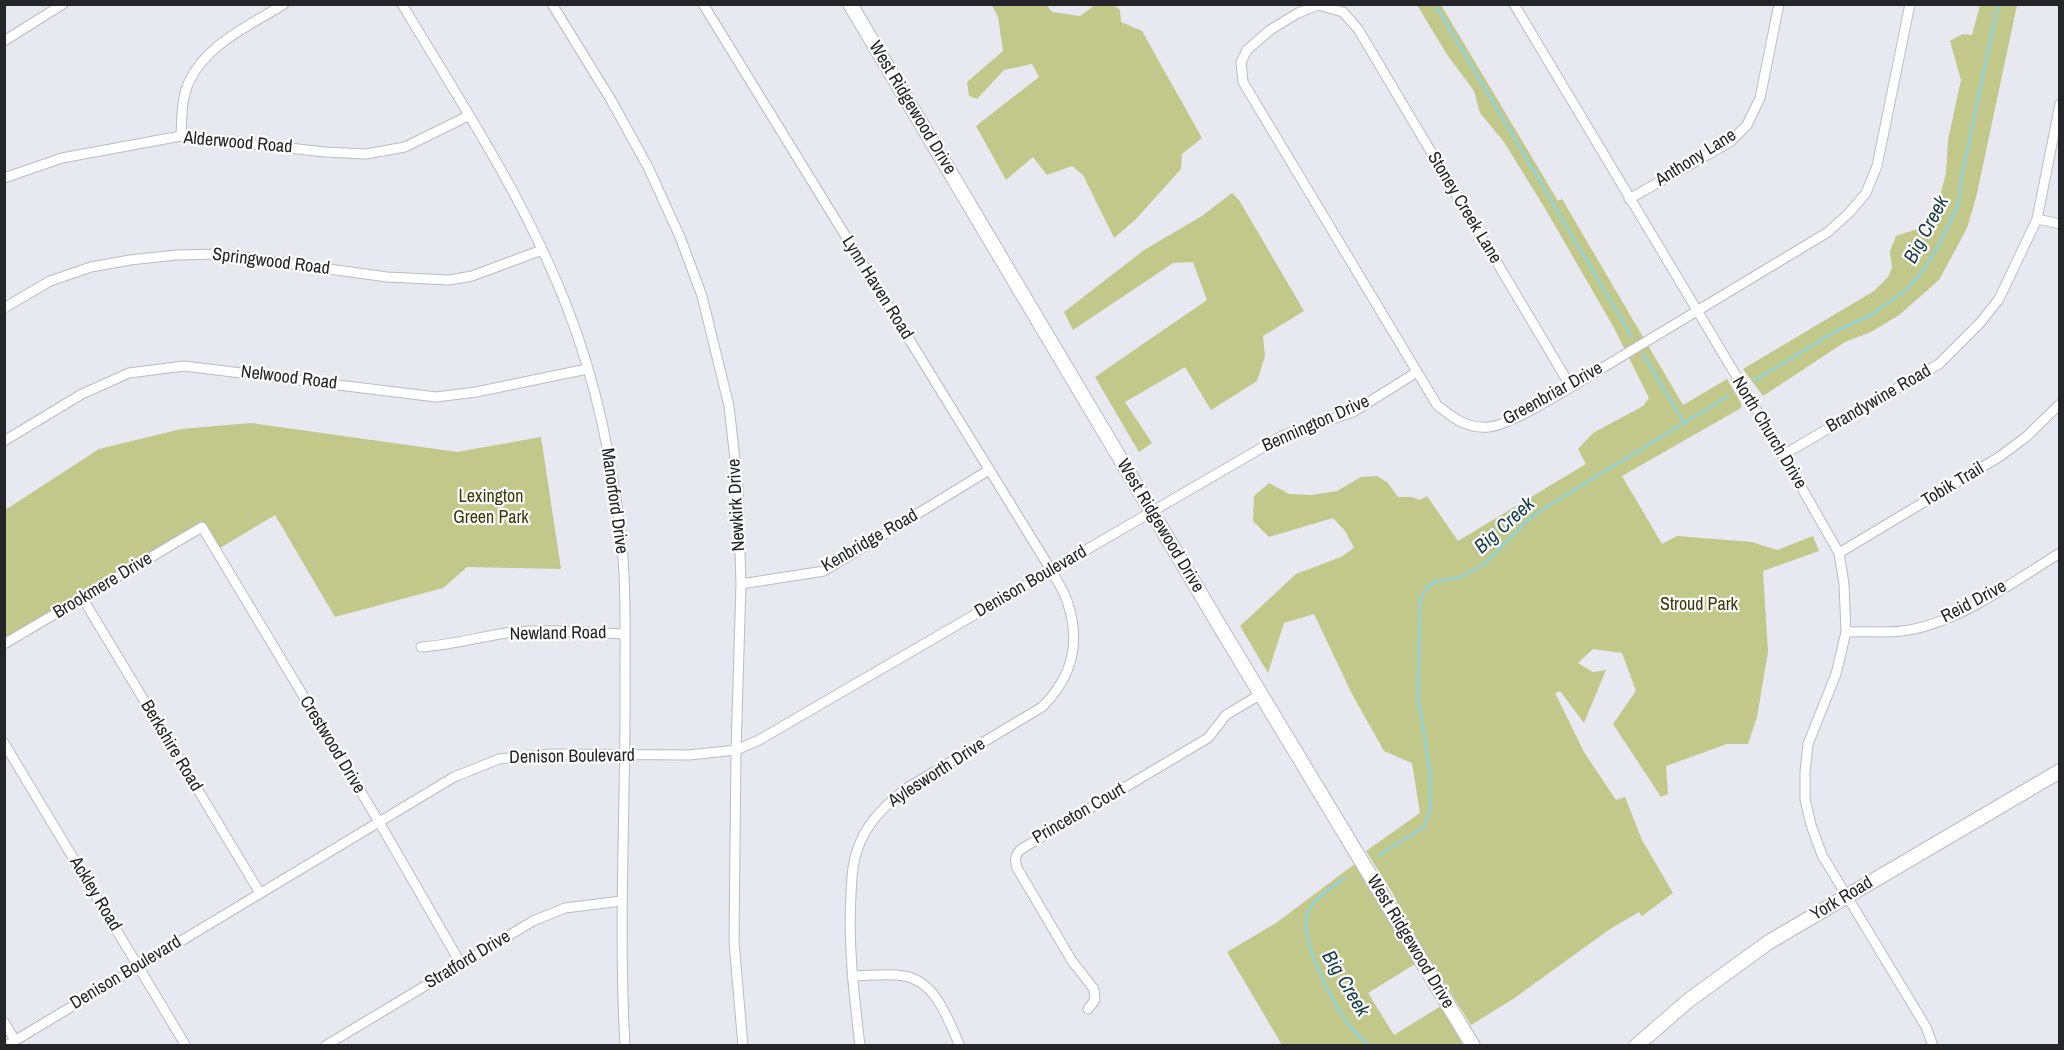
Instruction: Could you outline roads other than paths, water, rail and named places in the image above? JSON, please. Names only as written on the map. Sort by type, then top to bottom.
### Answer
[{"type":"main road","name":"West Ridgewood Drive","points":[[850,4],[1473,1046]]},
{"type":"main road","name":"York Road","points":[[1636,1046],[1689,1000],[1769,942],[2060,771]]},
{"type":"street","points":[[4,41],[63,4]]},
{"type":"street","points":[[181,136],[182,106],[189,81],[204,60],[225,40],[284,4]]},
{"type":"street","name":"Manorford Drive","points":[[402,4],[517,196],[542,250],[567,308],[587,369],[610,461],[623,559],[625,634],[626,756],[621,901],[624,1045]]},
{"type":"street","name":"Newkirk Drive","points":[[552,4],[648,167],[680,237],[702,296],[729,406],[738,487],[741,584],[734,942],[742,1046]]},
{"type":"street","name":"Lynn Haven Road","points":[[703,4],[1051,570]]},
{"type":"street","name":"North Church Drive","points":[[1514,4],[1783,455],[1839,554],[1844,584],[1846,632],[1836,674],[1808,744],[1805,799],[1811,825],[1822,855],[1926,1027],[1933,1046]]},
{"type":"street","name":"Anthony Lane","points":[[1629,199],[1730,142],[1747,125],[1760,98],[1779,4]]},
{"type":"street","name":"Greenbriar Drive","points":[[1358,29],[1343,12],[1318,6],[1298,13],[1269,30],[1247,50],[1241,62],[1243,81],[1437,405],[1456,421],[1474,427],[1491,427],[1509,421],[1571,387],[1828,232],[1849,213],[1866,193],[1877,166],[1910,4]]},
{"type":"street","name":"Stoney Creek Lane","points":[[1358,29],[1571,387]]},
{"type":"street","name":"Brandywine Road","points":[[1783,455],[1939,364],[1980,323],[1999,298],[2037,219],[2060,104]]},
{"type":"street","name":"Alderwood Road","points":[[4,178],[62,158],[181,136],[326,152],[366,154],[405,147],[468,116]]},
{"type":"street","points":[[2037,219],[2060,224]]},
{"type":"street","name":"Springwood Road","points":[[4,308],[50,281],[91,267],[176,255],[220,254],[387,277],[448,280],[472,276],[542,250]]},
{"type":"street","name":"Nelwood Road","points":[[4,441],[82,394],[129,373],[184,366],[436,396],[476,392],[587,369]]},
{"type":"street","name":"Bennington Drive","points":[[1152,511],[1282,436],[1353,412],[1417,372]]},
{"type":"street","name":"Tobik Trail","points":[[1839,554],[1999,457],[2026,437],[2060,404]]},
{"type":"street","name":"Kenbridge Road","points":[[741,584],[824,570],[989,470]]},
{"type":"street","name":"Denison Boulevard","points":[[6,1046],[454,777],[499,759],[552,754],[689,755],[736,750],[759,740],[1152,511]]},
{"type":"street","name":"Brookmere Drive","points":[[4,644],[202,528]]},
{"type":"street","name":"Crestwood Drive","points":[[202,528],[461,964]]},
{"type":"street","name":"Reid Drive","points":[[1846,632],[1902,631],[1939,622],[2060,553]]},
{"type":"street","name":"Aylesworth Drive","points":[[860,1046],[852,976],[849,919],[852,870],[858,848],[869,826],[890,800],[1042,706],[1055,693],[1068,671],[1074,645],[1068,602],[1051,570]]},
{"type":"street","name":"Berkshire Road","points":[[83,599],[260,893]]},
{"type":"street","name":"Newland Road","points":[[421,647],[447,645],[512,632],[554,630],[625,634]]},
{"type":"street","name":"Princeton Court","points":[[1089,1009],[1095,1000],[1094,989],[1072,961],[1017,868],[1015,862],[1017,853],[1208,738],[1226,715],[1261,694]]},
{"type":"street","name":"Ackley Road","points":[[4,743],[186,1046]]},
{"type":"street","name":"Stratford Drive","points":[[326,1046],[533,921],[565,908],[621,901]]},
{"type":"street","points":[[852,976],[902,975],[921,982],[928,987],[941,1007],[960,1046]]},
{"type":"street","points":[[4,1022],[15,1040]]},
{"type":"waterway","points":[[1435,4],[1632,337]]},
{"type":"waterway","name":"Big Creek","points":[[1754,381],[1836,331],[1873,314],[1907,289],[1925,268],[1959,203],[1961,180],[1998,4]]},
{"type":"waterway","points":[[1643,354],[1683,421]]},
{"type":"waterway","name":"Big Creek","points":[[1378,856],[1424,827],[1430,810],[1430,771],[1418,697],[1420,598],[1428,586],[1438,581],[1459,578],[1484,564],[1529,519],[1543,509],[1728,396]]},
{"type":"waterway","name":"Big Creek","points":[[1345,878],[1312,905],[1307,916],[1306,928],[1314,958],[1337,1007],[1353,1030],[1369,1046]]},
{"type":"park label","name":"Lexington Green Park","points":[[491,507]]},
{"type":"park label","name":"Stroud Park","points":[[1699,605]]}]
